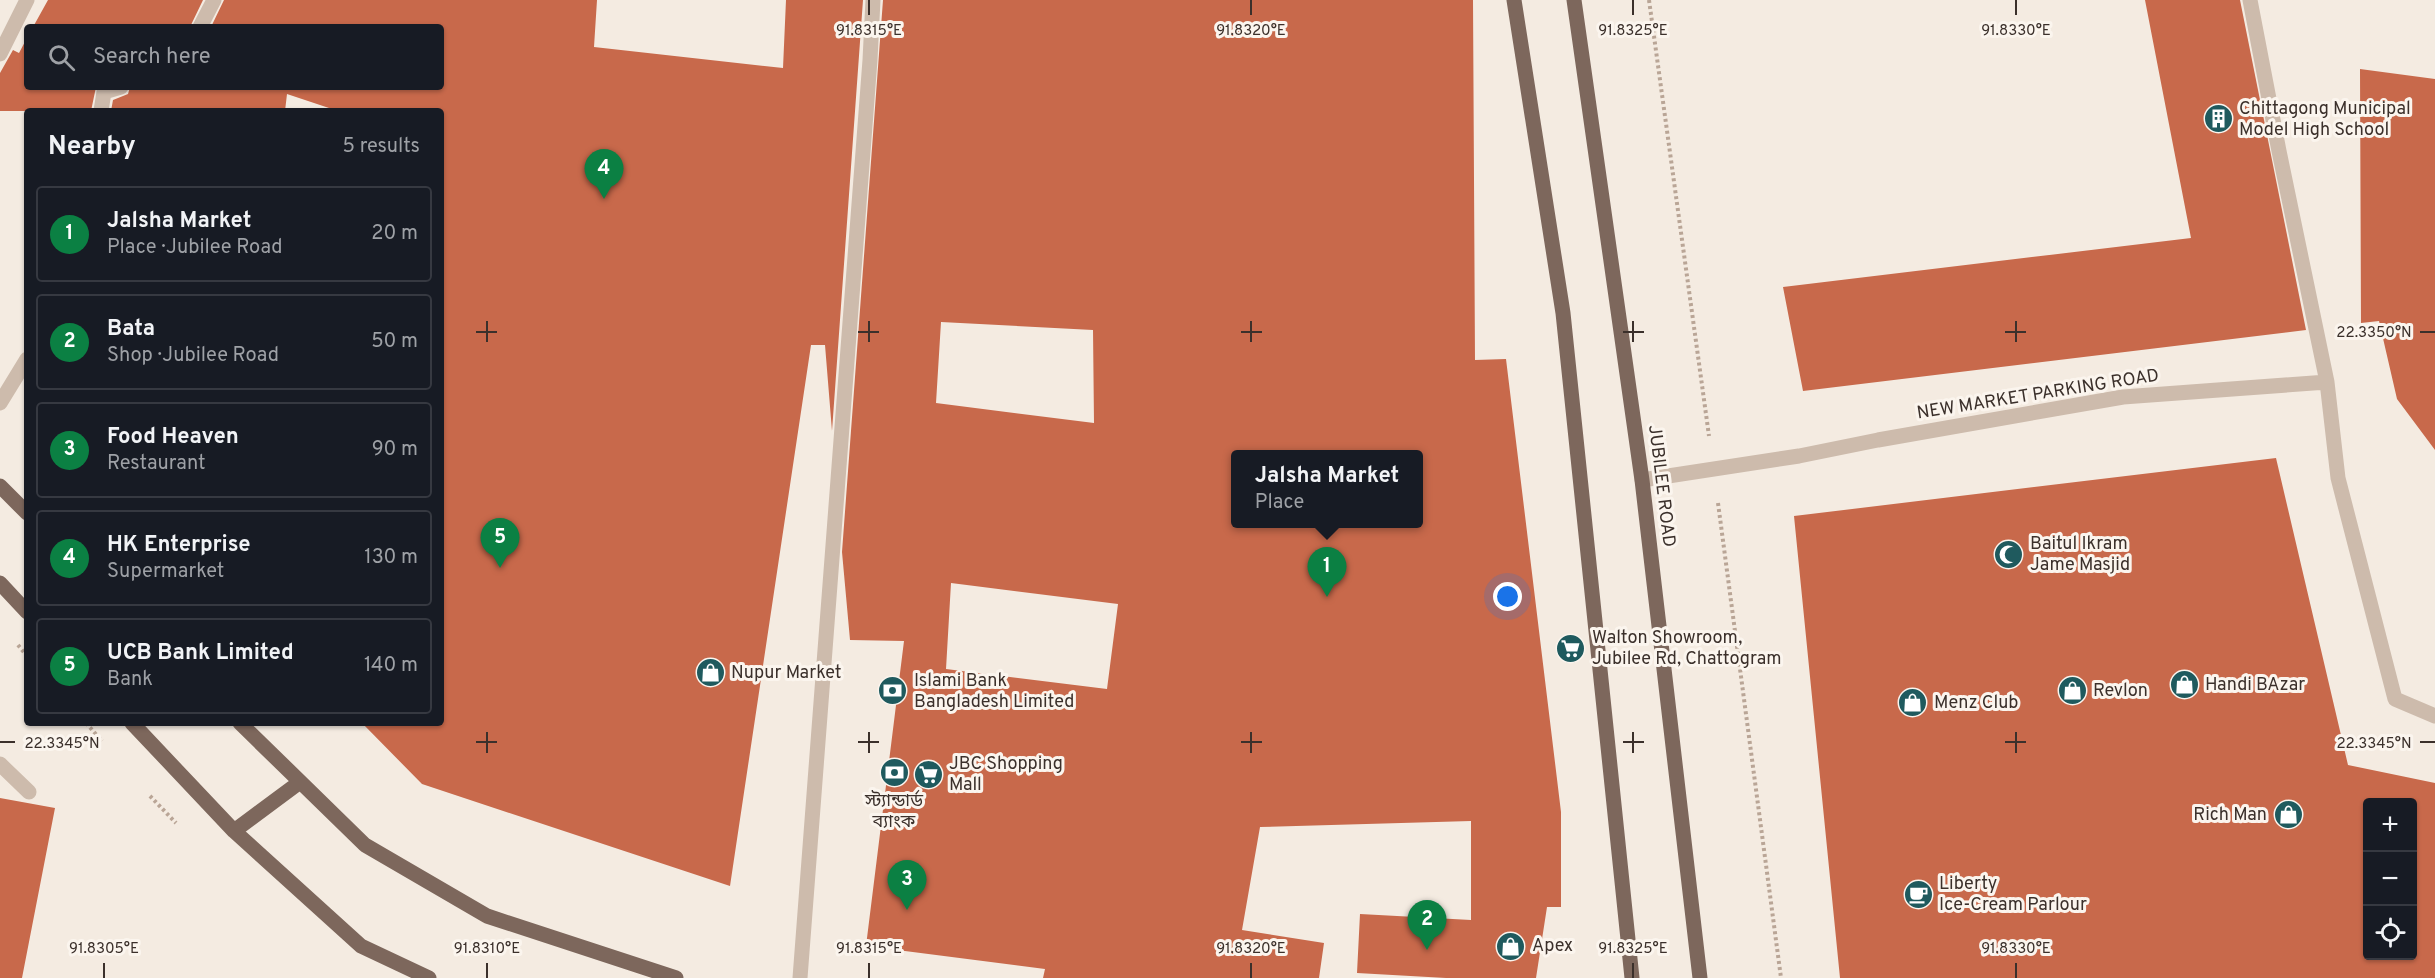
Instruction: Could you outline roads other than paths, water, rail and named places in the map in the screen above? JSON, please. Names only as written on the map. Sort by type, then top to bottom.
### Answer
[{"type":"main road","points":[[1514,0],[1563,313],[1632,978]]},
{"type":"main road","name":"JUBILEE ROAD","points":[[1574,0],[1642,480],[1700,978]]},
{"type":"main road","points":[[0,486],[24,510]]},
{"type":"main road","points":[[0,583],[24,609]]},
{"type":"main road","points":[[135,726],[234,831],[361,946],[429,978]]},
{"type":"main road","points":[[243,726],[365,845],[487,916],[676,978]]},
{"type":"main road","points":[[234,831],[300,782]]},
{"type":"street","points":[[0,54],[27,0]]},
{"type":"street","points":[[202,24],[214,0]]},
{"type":"street","points":[[800,978],[873,0]]},
{"type":"street","points":[[2250,0],[2278,151],[2327,382],[2338,478],[2395,699],[2435,716]]},
{"type":"street","points":[[101,108],[104,92],[111,90]]},
{"type":"street","points":[[0,403],[24,364]]},
{"type":"street","name":"NEW MARKET PARKING ROAD","points":[[1642,480],[1799,456],[2123,397],[2327,382]]},
{"type":"street","points":[[0,764],[29,792]]},
{"type":"place","name":"Chittagong Municipal Model High School","points":[[2218,119]]},
{"type":"place","name":"HK Enterprise","points":[[604,199]]},
{"type":"place","name":"Baitul Ikram Jame Masjid","points":[[2009,554]]},
{"type":"place","name":"UCB Bank Limited","points":[[500,568]]},
{"type":"place","name":"Jalsha Market","points":[[1327,597]]},
{"type":"place","name":"Walton Showroom, Jubilee Rd, Chattogram","points":[[1571,648]]},
{"type":"place","name":"Nupur Market","points":[[710,673]]},
{"type":"place","name":"Handi BAzar","points":[[2184,685]]},
{"type":"place","name":"Islami Bank Bangladesh Limited","points":[[893,691]]},
{"type":"place","name":"Revlon","points":[[2072,691]]},
{"type":"place","name":"Menz Club","points":[[1913,703]]},
{"type":"place","name":"স্ট্যান্ডার্ড ব্যাংক","points":[[894,772]]},
{"type":"place","name":"JBC Shopping Mall","points":[[928,774]]},
{"type":"place","name":"Rich Man","points":[[2288,815]]},
{"type":"place","name":"Liberty Ice-Cream Parlour","points":[[1918,894]]},
{"type":"place","name":"Food Heaven","points":[[907,910]]},
{"type":"place","name":"Apex","points":[[1511,946]]},
{"type":"place","name":"Bata","points":[[1427,950]]}]
